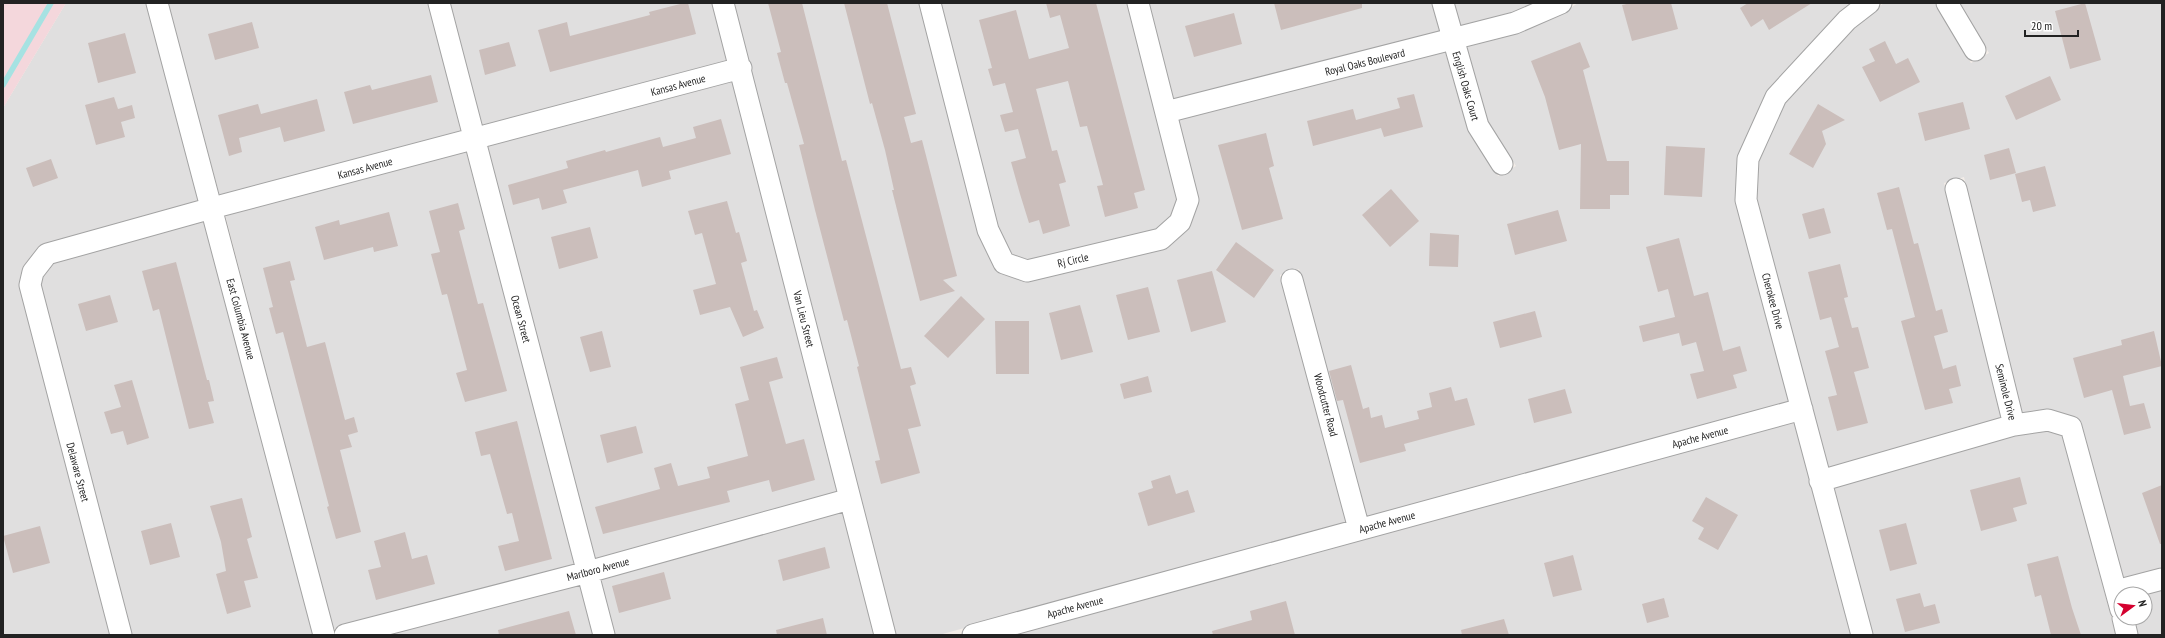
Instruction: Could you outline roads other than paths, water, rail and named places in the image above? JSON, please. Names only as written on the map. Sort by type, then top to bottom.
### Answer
[{"type":"street","name":"East Columbia Avenue","points":[[157,3],[324,635]]},
{"type":"street","name":"Ocean Street","points":[[439,3],[604,635]]},
{"type":"street","name":"Van Lieu Street","points":[[723,3],[741,68],[885,635]]},
{"type":"street","name":"Rj Circle","points":[[930,3],[988,230],[1004,263],[1027,271],[1162,240],[1180,222],[1188,200],[1138,3]]},
{"type":"street","name":"English Oaks Court","points":[[1443,3],[1478,126],[1502,164]]},
{"type":"street","name":"Royal Oaks Boulevard","points":[[1166,112],[1515,23],[1561,3]]},
{"type":"street","name":"Cherokee Drive","points":[[1862,635],[1746,200],[1748,159],[1776,97],[1847,20],[1869,3]]},
{"type":"street","points":[[1947,3],[1975,50]]},
{"type":"street","name":"Kansas Avenue","points":[[35,308],[30,285],[33,272],[47,254],[212,208],[741,68]]},
{"type":"street","name":"Seminole Drive","points":[[1956,189],[2014,425],[2048,420],[2071,427],[2115,586]]},
{"type":"street","name":"Woodcutter Road","points":[[1292,280],[1359,529]]},
{"type":"street","name":"Delaware Street","points":[[35,308],[121,635]]},
{"type":"street","name":"Apache Avenue","points":[[973,635],[1802,409]]},
{"type":"street","points":[[1820,481],[2014,425]]},
{"type":"street","name":"Marlboro Avenue","points":[[345,635],[588,572],[850,499]]},
{"type":"street","points":[[2148,586],[2162,579]]},
{"type":"waterway","points":[[3,85],[51,3]]}]
